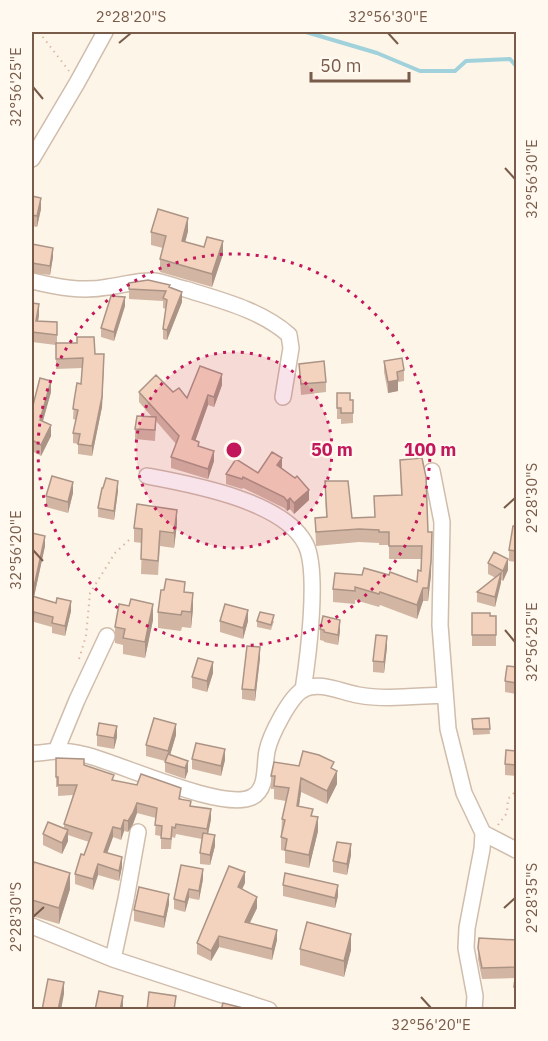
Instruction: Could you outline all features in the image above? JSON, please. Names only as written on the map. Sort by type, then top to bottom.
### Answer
[{"type":"street","points":[[32,159],[78,83],[105,32]]},
{"type":"street","points":[[32,281],[56,287],[83,289],[108,288],[131,282],[154,281],[216,298],[252,313],[289,335],[291,348],[283,397]]},
{"type":"street","points":[[432,471],[442,522],[443,543],[439,598],[448,729],[464,793],[486,835],[516,850]]},
{"type":"street","points":[[147,476],[202,487],[241,500],[287,523],[306,544],[312,570],[308,660],[303,690]]},
{"type":"street","points":[[56,751],[107,636]]},
{"type":"street","points":[[32,753],[56,751],[89,756],[205,796],[236,800],[252,797],[264,780],[267,751],[273,734],[295,698],[303,690],[314,686],[360,696],[444,695]]},
{"type":"street","points":[[112,959],[125,907],[138,832]]},
{"type":"street","points":[[474,1010],[475,996],[466,948],[467,928],[486,835]]},
{"type":"street","points":[[32,926],[112,959],[262,1009]]},
{"type":"path","points":[[39,32],[78,83]]},
{"type":"path","points":[[79,660],[86,636],[90,593],[115,553],[129,540]]},
{"type":"path","points":[[486,835],[504,817],[508,799],[516,791]]},
{"type":"building","points":[[32,196],[41,198],[37,216],[32,215]]},
{"type":"building","points":[[158,209],[188,218],[182,241],[204,247],[207,237],[223,241],[212,274],[160,259],[166,236],[151,232]]},
{"type":"building","points":[[32,244],[53,248],[50,266],[32,263]]},
{"type":"building","points":[[148,280],[170,285],[169,287],[182,292],[167,330],[163,329],[167,300],[163,298],[166,291],[129,289],[129,283]]},
{"type":"building","points":[[111,296],[125,297],[114,332],[101,328]]},
{"type":"building","points":[[32,303],[39,304],[36,321],[57,322],[57,335],[32,332]]},
{"type":"building","points":[[77,337],[94,337],[95,354],[104,354],[102,397],[92,446],[78,444],[80,434],[73,433],[78,410],[73,409],[74,401],[77,383],[81,384],[83,358],[56,359],[56,343],[77,343]]},
{"type":"building","points":[[402,358],[404,370],[397,372],[398,380],[388,382],[384,361]]},
{"type":"building","points":[[324,361],[326,382],[301,384],[299,364]]},
{"type":"building","points":[[200,366],[222,374],[214,397],[208,395],[192,439],[199,442],[198,446],[214,451],[208,469],[171,457],[179,436],[139,392],[156,375],[173,392],[179,388],[187,398]]},
{"type":"building","points":[[40,378],[51,381],[40,420],[51,425],[41,445],[32,440],[32,409]]},
{"type":"building","points":[[337,393],[350,393],[350,400],[353,400],[353,413],[341,413],[341,408],[337,408]]},
{"type":"building","points":[[137,416],[156,417],[155,430],[135,429]]},
{"type":"building","points":[[272,452],[282,458],[277,465],[295,478],[297,476],[309,490],[294,503],[290,498],[287,501],[284,497],[243,477],[242,479],[226,474],[236,459],[258,473]]},
{"type":"building","points":[[422,458],[426,477],[428,532],[432,532],[428,588],[423,588],[417,605],[380,592],[379,594],[355,587],[355,591],[333,589],[335,573],[362,575],[364,568],[389,575],[390,572],[417,582],[418,570],[421,571],[422,546],[389,546],[389,532],[379,532],[379,530],[316,532],[315,518],[327,517],[325,481],[348,481],[352,518],[375,517],[374,496],[402,495],[400,460]]},
{"type":"building","points":[[52,476],[73,482],[68,502],[46,496]]},
{"type":"building","points":[[106,478],[118,481],[114,511],[98,508]]},
{"type":"building","points":[[137,504],[177,510],[174,533],[160,531],[158,561],[141,559],[142,529],[134,528]]},
{"type":"building","points":[[513,526],[516,526],[516,551],[509,550]]},
{"type":"building","points":[[32,533],[45,536],[32,596]]},
{"type":"building","points":[[494,552],[508,559],[503,571],[488,563]]},
{"type":"building","points":[[501,573],[495,597],[477,592]]},
{"type":"building","points":[[166,579],[185,582],[184,592],[193,593],[191,612],[182,611],[181,615],[158,612],[161,590],[164,590]]},
{"type":"building","points":[[32,596],[56,603],[57,598],[71,601],[65,626],[52,623],[53,617],[34,612],[32,618]]},
{"type":"building","points":[[131,599],[153,604],[145,642],[123,638],[125,629],[115,627],[119,604],[129,606]]},
{"type":"building","points":[[225,604],[248,610],[243,628],[220,621]]},
{"type":"building","points":[[260,612],[274,615],[271,625],[257,621]]},
{"type":"building","points":[[472,613],[490,613],[490,616],[496,616],[496,635],[472,635]]},
{"type":"building","points":[[323,616],[340,620],[338,635],[320,629]]},
{"type":"building","points":[[376,635],[387,636],[384,662],[373,661]]},
{"type":"building","points":[[247,646],[260,647],[255,690],[242,689]]},
{"type":"building","points":[[198,658],[213,662],[207,681],[192,677]]},
{"type":"building","points":[[507,666],[516,667],[516,683],[505,681]]},
{"type":"building","points":[[154,718],[176,724],[168,751],[146,745]]},
{"type":"building","points":[[489,718],[490,729],[473,729],[472,719]]},
{"type":"building","points":[[99,723],[117,726],[114,738],[97,735]]},
{"type":"building","points":[[196,743],[225,749],[221,766],[192,759]]},
{"type":"building","points":[[506,750],[516,751],[516,765],[505,764]]},
{"type":"building","points":[[303,751],[334,762],[331,768],[337,771],[327,791],[301,778],[297,806],[313,809],[311,816],[318,817],[309,855],[285,850],[287,839],[281,837],[285,820],[282,819],[289,788],[274,786],[275,776],[271,776],[274,762],[299,766]]},
{"type":"building","points":[[168,754],[188,761],[185,768],[165,762]]},
{"type":"building","points":[[56,758],[84,759],[84,765],[114,775],[112,780],[137,785],[141,774],[181,788],[179,799],[191,801],[190,806],[211,809],[207,829],[176,824],[175,828],[172,827],[171,839],[161,838],[162,826],[155,825],[157,808],[137,803],[128,821],[124,820],[121,829],[113,827],[104,852],[122,857],[119,871],[98,864],[93,879],[75,874],[81,854],[84,855],[92,833],[64,824],[77,785],[58,785]]},
{"type":"building","points":[[48,822],[68,830],[62,843],[43,834]]},
{"type":"building","points":[[203,833],[215,835],[210,855],[200,853]]},
{"type":"building","points":[[337,842],[351,844],[347,864],[333,861]]},
{"type":"building","points":[[34,862],[70,873],[59,908],[32,900]]},
{"type":"building","points":[[181,865],[203,869],[199,891],[189,889],[185,902],[174,899]]},
{"type":"building","points":[[229,866],[245,872],[238,887],[257,897],[245,922],[277,930],[272,949],[219,936],[211,951],[197,943]]},
{"type":"building","points":[[285,873],[338,885],[335,898],[283,885]]},
{"type":"building","points":[[139,887],[169,894],[164,917],[134,910]]},
{"type":"building","points":[[307,922],[351,934],[344,961],[300,949]]},
{"type":"building","points":[[479,938],[516,940],[516,967],[482,968],[478,948]]},
{"type":"building","points":[[48,979],[64,982],[58,1010],[42,1010]]},
{"type":"building","points":[[99,991],[123,996],[120,1010],[95,1010]]},
{"type":"building","points":[[149,992],[176,996],[174,1010],[147,1010]]},
{"type":"building","points":[[223,1003],[243,1008],[242,1010],[221,1010]]},
{"type":"waterway","points":[[306,32],[377,53],[420,71],[455,71],[466,61],[510,59],[516,66]]}]
